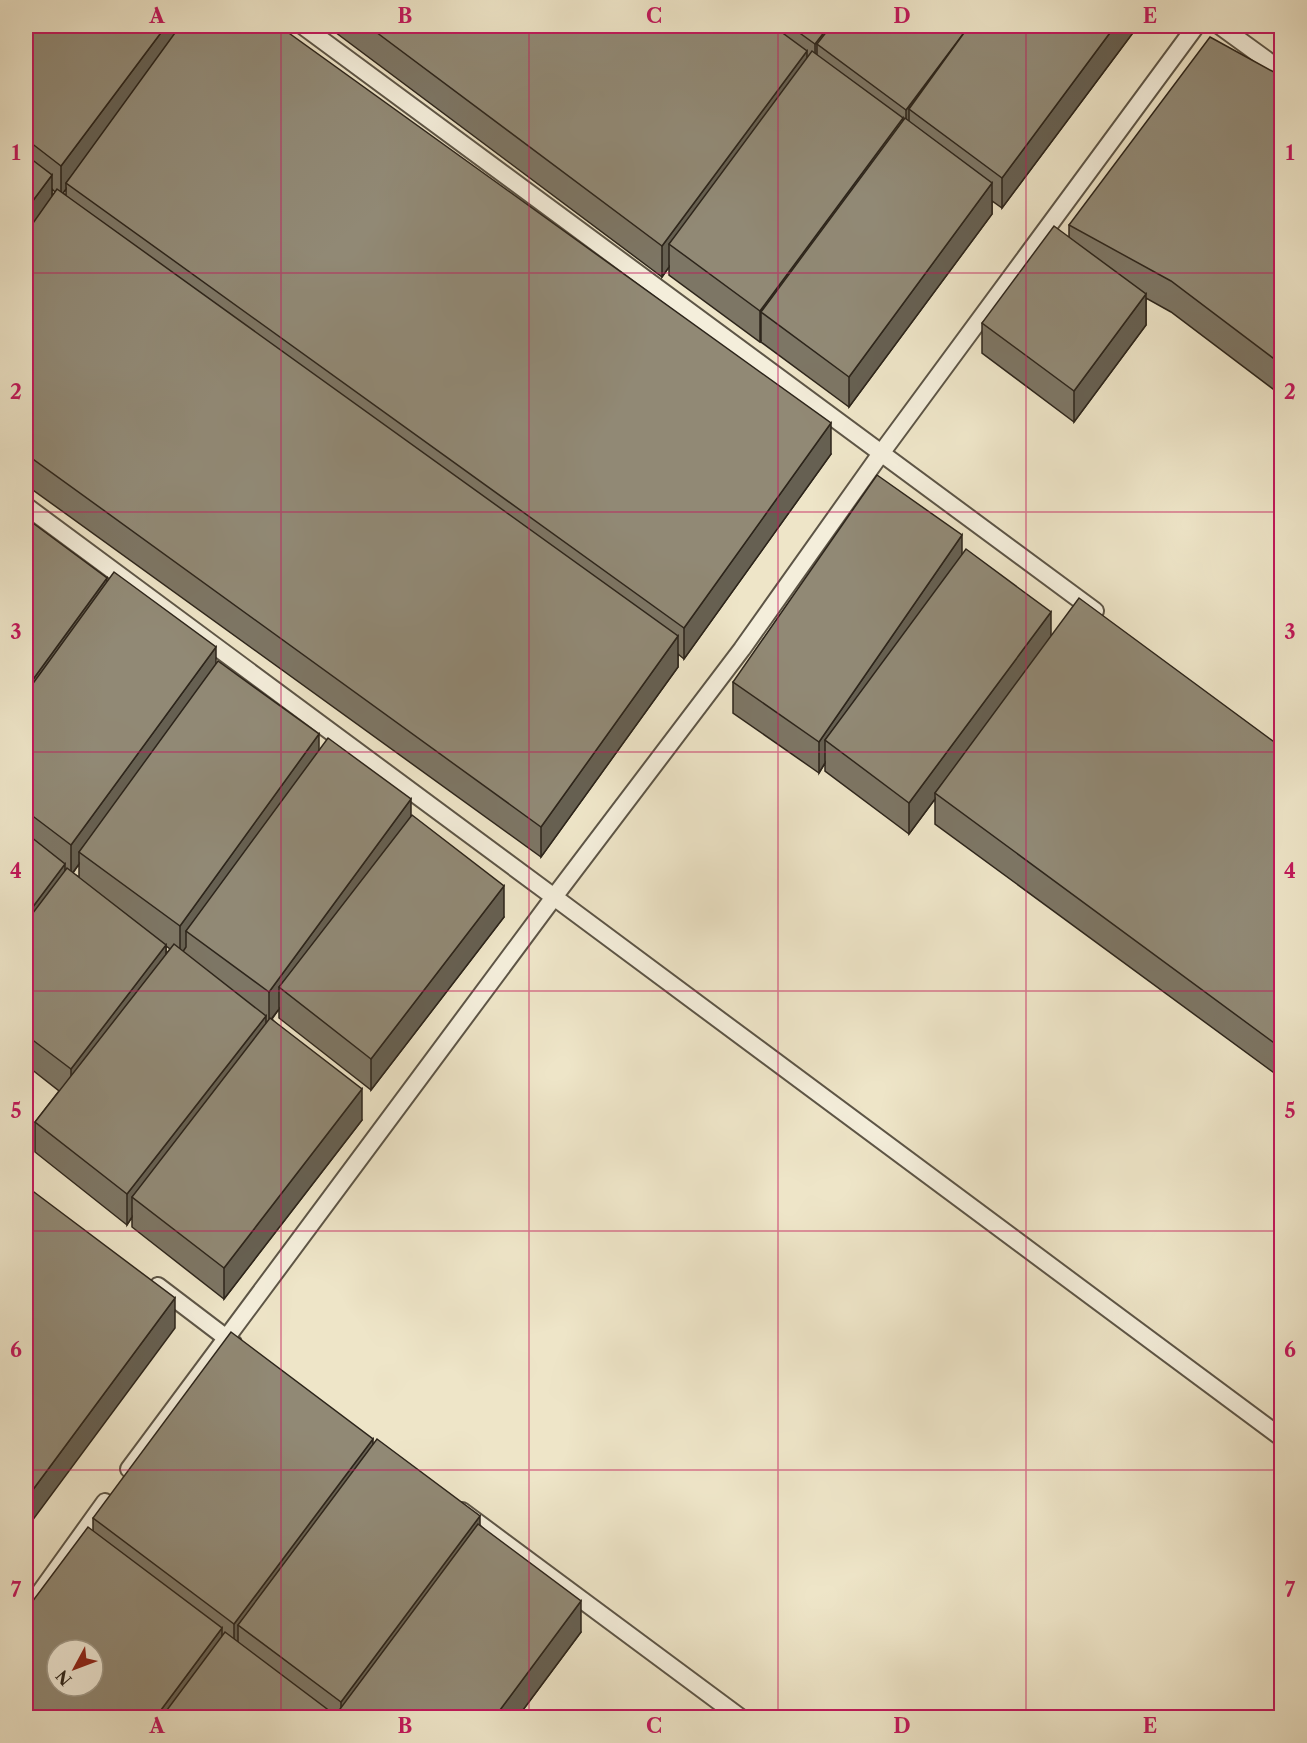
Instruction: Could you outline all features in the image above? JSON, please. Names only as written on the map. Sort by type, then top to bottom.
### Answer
[{"type":"lane","points":[[303,26],[1110,622]]},
{"type":"lane","points":[[26,1612],[226,1337],[742,649],[882,452],[1196,26]]},
{"type":"lane","points":[[1220,26],[1281,71]]},
{"type":"lane","points":[[26,506],[1281,1438]]},
{"type":"lane","points":[[149,1280],[245,1351]]},
{"type":"lane","points":[[445,1499],[741,1718]]},
{"type":"building","points":[[26,26],[166,26],[61,166],[26,139]]},
{"type":"building","points":[[180,26],[279,26],[831,423],[684,628],[66,183]]},
{"type":"building","points":[[368,26],[773,26],[807,51],[662,246]]},
{"type":"building","points":[[790,26],[829,26],[815,44]]},
{"type":"building","points":[[831,26],[969,26],[906,110],[817,44]]},
{"type":"building","points":[[969,26],[1115,26],[1002,178],[909,109]]},
{"type":"building","points":[[1210,37],[1281,76],[1281,364],[1171,281],[1069,225]]},
{"type":"building","points":[[812,51],[903,118],[760,311],[669,244]]},
{"type":"building","points":[[905,118],[992,183],[849,377],[761,312]]},
{"type":"building","points":[[26,155],[52,175],[26,210]]},
{"type":"building","points":[[57,189],[678,636],[541,827],[26,454],[26,233]]},
{"type":"building","points":[[1054,226],[1146,294],[1074,391],[982,323]]},
{"type":"building","points":[[877,475],[962,535],[819,742],[733,682]]},
{"type":"building","points":[[26,518],[107,578],[26,689]]},
{"type":"building","points":[[966,549],[1051,612],[909,803],[825,740]]},
{"type":"building","points":[[114,572],[216,647],[71,845],[26,811],[26,693]]},
{"type":"building","points":[[1079,598],[1281,747],[1281,1048],[935,793]]},
{"type":"building","points":[[218,661],[319,734],[180,926],[79,852]]},
{"type":"building","points":[[328,738],[411,799],[269,992],[186,931]]},
{"type":"building","points":[[412,815],[504,886],[371,1059],[279,987]]},
{"type":"building","points":[[26,833],[65,864],[26,916]]},
{"type":"building","points":[[67,868],[166,945],[71,1069],[26,1035],[26,922]]},
{"type":"building","points":[[174,944],[266,1016],[127,1194],[35,1122]]},
{"type":"building","points":[[270,1018],[362,1089],[224,1268],[132,1197]]},
{"type":"building","points":[[26,1186],[175,1298],[26,1499]]},
{"type":"building","points":[[231,1332],[373,1439],[234,1624],[93,1518]]},
{"type":"building","points":[[377,1439],[480,1516],[341,1702],[238,1625]]},
{"type":"building","points":[[478,1524],[581,1601],[494,1718],[352,1718],[340,1709]]},
{"type":"building","points":[[88,1527],[222,1628],[155,1718],[26,1718],[26,1610]]},
{"type":"building","points":[[225,1632],[339,1718],[161,1718]]}]
